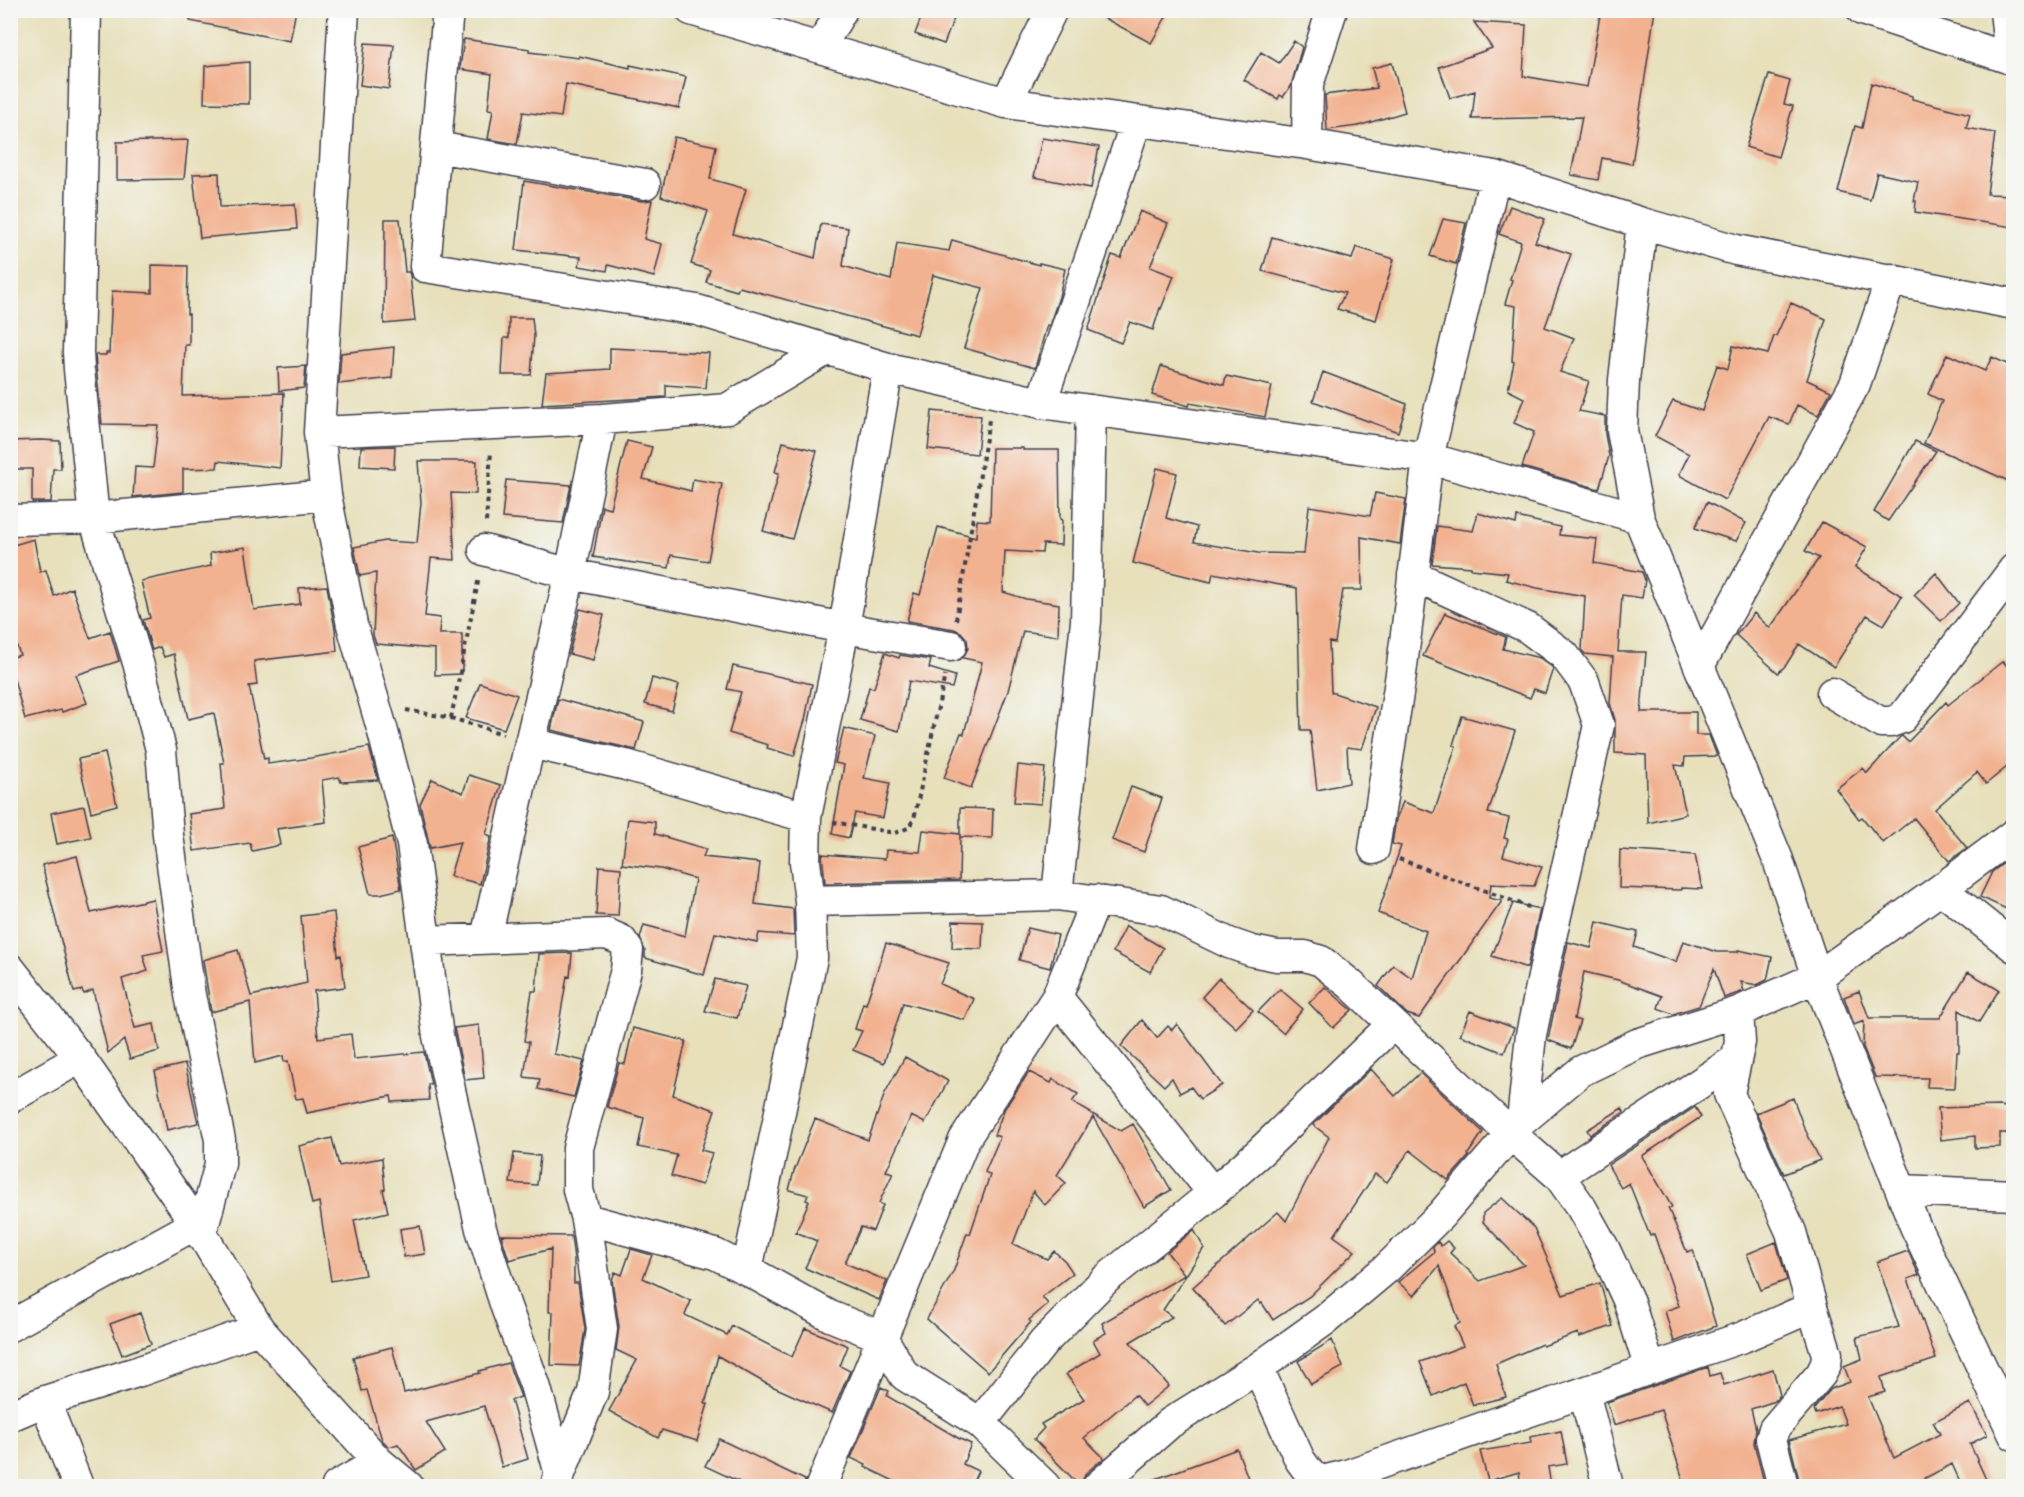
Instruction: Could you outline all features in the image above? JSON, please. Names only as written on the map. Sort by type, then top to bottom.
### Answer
[{"type":"street","points":[[10,1326],[199,1229],[219,1164],[220,1140],[190,994],[168,835],[161,750],[139,666],[94,518],[78,352],[86,10]]},
{"type":"street","points":[[344,10],[319,432],[326,495],[352,625],[412,844],[438,1036],[481,1229],[534,1385],[557,1480]]},
{"type":"street","points":[[448,10],[425,267],[698,310],[888,368],[1041,403],[1428,458],[1639,518]]},
{"type":"street","points":[[691,10],[1005,103],[1307,144],[1495,176],[1736,250],[2013,303]]},
{"type":"street","points":[[820,48],[842,10]]},
{"type":"street","points":[[1005,103],[1052,10]]},
{"type":"street","points":[[1307,144],[1308,85],[1332,10]]},
{"type":"street","points":[[1862,10],[2012,60],[2005,10]]},
{"type":"street","points":[[1041,403],[1136,122]]},
{"type":"street","points":[[436,147],[645,184]]},
{"type":"street","points":[[1374,849],[1401,674],[1428,458],[1495,176]]},
{"type":"street","points":[[1642,223],[1624,380],[1622,431],[1639,518],[1778,860],[1817,977],[1915,1226],[2013,1435]]},
{"type":"street","points":[[1699,666],[1855,384],[1891,279]]},
{"type":"street","points":[[319,432],[602,419],[727,409],[826,350]]},
{"type":"street","points":[[747,1270],[812,958],[810,901],[805,862],[806,817],[844,628],[888,368]]},
{"type":"street","points":[[1057,895],[1086,621],[1091,410]]},
{"type":"street","points":[[486,938],[570,574],[602,419]]},
{"type":"street","points":[[10,520],[94,518],[326,495]]},
{"type":"street","points":[[484,550],[570,574],[844,628],[951,646]]},
{"type":"street","points":[[1832,693],[1880,722],[1891,722],[1902,718],[2013,569]]},
{"type":"street","points":[[1413,575],[1528,628],[1564,655],[1584,682],[1599,725],[1555,917],[1531,1035],[1517,1127]]},
{"type":"street","points":[[530,743],[626,765],[806,817]]},
{"type":"street","points":[[1098,1486],[1170,1423],[1258,1368],[1325,1320],[1386,1269],[1441,1215],[1517,1127],[1581,1071],[1637,1044],[1738,1012],[1817,977],[1941,890],[2013,834]]},
{"type":"street","points":[[1941,890],[2013,947]]},
{"type":"street","points":[[810,901],[1057,895],[1161,910],[1229,943],[1252,951],[1277,956],[1305,956],[1321,961],[1344,978],[1393,1024],[1517,1127],[1559,1176],[1581,1206],[1609,1258],[1629,1302],[1650,1370]]},
{"type":"street","points":[[821,1486],[964,1140],[1057,997],[1096,900]]},
{"type":"street","points":[[425,941],[607,934],[621,940],[628,950],[626,970],[578,1148],[578,1190],[586,1219],[602,1329],[594,1392],[557,1480]]},
{"type":"street","points":[[10,969],[80,1058],[199,1229],[259,1329],[379,1462],[408,1486]]},
{"type":"street","points":[[1057,997],[1213,1193]]},
{"type":"street","points":[[1738,1012],[1740,1042],[1729,1094],[1791,1232],[1827,1354],[1826,1364],[1821,1374],[1774,1429],[1771,1439],[1784,1486]]},
{"type":"street","points":[[980,1423],[1044,1342],[1106,1279],[1260,1152],[1393,1024]]},
{"type":"street","points":[[10,1098],[80,1058]]},
{"type":"street","points":[[1559,1176],[1735,1060]]},
{"type":"street","points":[[1901,1190],[2013,1195]]},
{"type":"street","points":[[586,1219],[714,1254],[830,1316],[882,1337],[904,1375],[980,1423],[1045,1486]]},
{"type":"street","points":[[1258,1368],[1300,1460],[1311,1475],[1322,1481],[1347,1475],[1743,1337],[1812,1307]]},
{"type":"street","points":[[10,1416],[45,1401],[140,1371],[259,1329]]},
{"type":"street","points":[[1584,1392],[1608,1486]]},
{"type":"street","points":[[45,1401],[78,1486]]},
{"type":"street","points":[[337,1486],[379,1462]]},
{"type":"path","points":[[375,705],[451,718],[530,743]]},
{"type":"path","points":[[1374,849],[1555,917]]},
{"type":"building","points":[[191,10],[296,10],[290,41],[190,21]]},
{"type":"building","points":[[924,10],[940,10],[955,16],[944,44],[915,34]]},
{"type":"building","points":[[1089,10],[1170,10],[1151,43]]},
{"type":"building","points":[[1601,10],[1655,10],[1632,164],[1602,158],[1598,180],[1571,175],[1582,117],[1472,119],[1475,91],[1450,98],[1439,67],[1492,48],[1474,22],[1526,25],[1523,76],[1587,87]]},
{"type":"building","points":[[464,39],[529,49],[529,52],[579,58],[579,56],[630,68],[630,65],[686,77],[679,108],[566,84],[561,117],[523,112],[517,144],[488,139],[493,110],[488,109],[492,74],[460,69]]},
{"type":"building","points":[[1294,41],[1302,47],[1291,86],[1283,97],[1280,95],[1278,99],[1244,80],[1261,52],[1279,63]]},
{"type":"building","points":[[365,43],[394,45],[389,89],[360,85]]},
{"type":"building","points":[[249,62],[249,104],[204,103],[205,66]]},
{"type":"building","points":[[1392,63],[1405,112],[1358,126],[1327,130],[1325,95],[1377,88],[1372,68]]},
{"type":"building","points":[[1769,75],[1790,81],[1784,104],[1793,106],[1778,157],[1746,147]]},
{"type":"building","points":[[1871,83],[1912,96],[1912,99],[1970,114],[1966,128],[1995,133],[1987,194],[2013,195],[2013,227],[1915,212],[1916,201],[1914,201],[1918,182],[1877,173],[1870,200],[1838,192],[1855,126],[1862,128]]},
{"type":"building","points":[[674,137],[716,146],[710,179],[746,189],[733,234],[815,258],[821,224],[848,228],[843,266],[891,280],[897,243],[949,251],[952,240],[1039,265],[1039,263],[1065,269],[1059,297],[1049,326],[1047,325],[1035,368],[964,348],[983,288],[933,275],[917,335],[739,287],[737,291],[706,282],[710,270],[691,264],[708,211],[661,196]]},
{"type":"building","points":[[1042,138],[1099,147],[1091,188],[1034,177]]},
{"type":"building","points":[[188,140],[184,179],[117,180],[117,142]]},
{"type":"building","points":[[219,173],[220,207],[295,204],[297,229],[200,238],[193,174]]},
{"type":"building","points":[[524,181],[642,201],[652,200],[644,239],[662,244],[654,277],[608,265],[607,271],[579,266],[581,257],[516,250]]},
{"type":"building","points":[[1510,206],[1545,219],[1535,242],[1571,254],[1545,327],[1574,338],[1560,372],[1589,381],[1579,411],[1605,416],[1609,456],[1599,489],[1522,467],[1534,432],[1514,423],[1524,398],[1508,390],[1514,362],[1512,361],[1516,306],[1505,304],[1521,242],[1499,234]]},
{"type":"building","points":[[1140,211],[1168,223],[1150,267],[1174,276],[1153,330],[1130,322],[1121,343],[1088,330],[1112,255],[1121,258]]},
{"type":"building","points":[[385,219],[400,219],[405,272],[409,272],[410,275],[415,321],[384,324]]},
{"type":"building","points":[[1443,219],[1466,223],[1456,264],[1430,256]]},
{"type":"building","points":[[1272,237],[1352,259],[1356,247],[1394,259],[1376,320],[1337,309],[1345,293],[1262,271]]},
{"type":"building","points":[[152,265],[188,266],[189,345],[185,345],[183,396],[284,393],[280,468],[218,461],[217,468],[183,469],[183,492],[133,497],[135,467],[153,468],[158,425],[102,424],[95,355],[109,353],[112,291],[152,293]]},
{"type":"building","points":[[1791,303],[1826,319],[1807,380],[1831,391],[1818,415],[1797,405],[1789,424],[1769,417],[1725,500],[1679,475],[1689,454],[1655,436],[1673,401],[1702,411],[1717,365],[1728,369],[1733,346],[1768,354],[1774,336]]},
{"type":"building","points":[[509,318],[532,318],[534,336],[531,375],[502,375],[504,338],[509,338]]},
{"type":"building","points":[[394,347],[392,378],[339,384],[341,353]]},
{"type":"building","points":[[610,348],[709,353],[706,388],[666,385],[666,397],[542,404],[546,373],[610,369]]},
{"type":"building","points":[[1947,354],[1985,371],[1992,357],[2013,367],[2013,483],[1924,443],[1942,401],[1928,394]]},
{"type":"building","points":[[306,366],[304,388],[279,391],[278,368]]},
{"type":"building","points":[[1161,366],[1224,385],[1226,376],[1272,386],[1265,417],[1190,403],[1189,406],[1152,395]]},
{"type":"building","points":[[1323,372],[1407,404],[1398,432],[1313,401]]},
{"type":"building","points":[[932,411],[981,416],[977,454],[928,449]]},
{"type":"building","points":[[10,441],[60,441],[61,469],[53,469],[51,502],[32,502],[32,469],[10,469]]},
{"type":"building","points":[[627,441],[652,447],[643,479],[691,491],[693,479],[722,484],[708,561],[671,555],[669,568],[593,557],[602,506],[610,508]]},
{"type":"building","points":[[1915,441],[1936,451],[1888,521],[1874,512]]},
{"type":"building","points":[[783,442],[817,451],[792,539],[763,531],[779,473],[775,472]]},
{"type":"building","points":[[395,446],[394,468],[360,466],[361,447]]},
{"type":"building","points":[[992,448],[1059,450],[1061,545],[1043,544],[1042,553],[1005,551],[1003,592],[1026,599],[1059,604],[1058,636],[1023,631],[1008,691],[971,788],[944,778],[961,733],[964,734],[982,662],[963,658],[968,648],[967,639],[961,632],[907,621],[914,593],[920,595],[938,527],[976,537],[977,520],[990,521]]},
{"type":"building","points":[[418,461],[477,461],[476,494],[451,493],[455,560],[431,558],[425,616],[440,618],[439,634],[462,634],[462,674],[435,675],[435,649],[376,644],[373,635],[376,573],[360,576],[354,547],[385,541],[417,543],[421,503]]},
{"type":"building","points":[[1157,468],[1177,473],[1166,518],[1197,527],[1194,542],[1258,553],[1304,554],[1309,506],[1370,516],[1375,493],[1406,499],[1400,544],[1361,537],[1362,590],[1343,590],[1335,643],[1329,642],[1331,692],[1376,707],[1362,749],[1347,747],[1349,783],[1317,790],[1310,730],[1301,730],[1297,588],[1213,573],[1211,582],[1133,563]]},
{"type":"building","points":[[506,480],[571,485],[563,523],[502,518]]},
{"type":"building","points":[[1707,502],[1746,523],[1736,541],[1695,528]]},
{"type":"building","points":[[1478,513],[1516,524],[1517,517],[1560,527],[1559,535],[1597,539],[1594,563],[1642,572],[1645,580],[1642,598],[1622,595],[1618,652],[1646,652],[1641,712],[1696,712],[1696,735],[1709,735],[1717,756],[1685,757],[1684,766],[1675,765],[1686,814],[1648,823],[1646,755],[1615,753],[1615,720],[1610,703],[1613,657],[1585,654],[1582,651],[1585,596],[1506,580],[1508,573],[1432,564],[1437,526],[1473,531]]},
{"type":"building","points":[[1822,522],[1867,547],[1855,567],[1902,596],[1884,625],[1867,615],[1834,667],[1799,644],[1778,673],[1736,635],[1754,613],[1770,628],[1819,558],[1805,551]]},
{"type":"building","points":[[34,539],[40,572],[46,570],[54,596],[72,588],[90,638],[110,631],[119,661],[76,675],[87,703],[62,712],[61,710],[25,719],[10,665],[10,658],[20,655],[10,626],[10,546]]},
{"type":"building","points":[[245,547],[254,610],[300,604],[299,588],[327,586],[337,651],[254,661],[257,685],[249,686],[264,759],[268,758],[268,764],[369,747],[378,780],[341,782],[339,777],[322,780],[326,822],[277,829],[280,845],[252,851],[250,843],[194,851],[189,814],[225,809],[221,763],[224,763],[214,713],[188,719],[174,654],[164,657],[160,647],[152,650],[143,620],[150,618],[141,581],[211,566],[210,553]]},
{"type":"building","points":[[1936,573],[1959,603],[1941,621],[1914,595]]},
{"type":"building","points":[[580,609],[604,615],[593,660],[569,654]]},
{"type":"building","points":[[1445,613],[1506,637],[1503,649],[1540,658],[1552,667],[1545,693],[1534,689],[1530,698],[1423,656]]},
{"type":"building","points":[[885,653],[899,658],[900,655],[931,660],[929,668],[955,676],[952,688],[909,681],[899,731],[860,720],[869,687],[874,688]]},
{"type":"building","points":[[2003,661],[2013,674],[2013,762],[1986,784],[1977,772],[1935,809],[1967,848],[1949,861],[1914,818],[1883,843],[1862,817],[1859,819],[1836,789],[1863,768],[1867,773],[1902,736],[1908,742],[1946,702],[1948,705]]},
{"type":"building","points":[[733,666],[812,684],[805,720],[794,756],[729,733],[741,692],[727,689]]},
{"type":"building","points":[[652,678],[679,685],[672,711],[645,704]]},
{"type":"building","points":[[480,683],[517,695],[504,729],[466,718]]},
{"type":"building","points":[[558,699],[644,722],[636,750],[551,730]]},
{"type":"building","points":[[1462,716],[1515,731],[1488,813],[1509,818],[1504,838],[1508,839],[1503,856],[1542,867],[1534,886],[1491,884],[1489,898],[1502,901],[1419,1018],[1407,1014],[1378,986],[1393,965],[1412,978],[1426,931],[1378,913],[1401,846],[1392,844],[1396,819],[1403,802],[1434,813],[1456,746],[1453,745]]},
{"type":"building","points":[[844,728],[875,736],[864,778],[890,783],[883,818],[855,813],[849,838],[832,834],[844,765],[835,763]]},
{"type":"building","points":[[105,753],[117,805],[91,812],[78,759]]},
{"type":"building","points":[[1018,765],[1045,768],[1041,804],[1014,802]]},
{"type":"building","points":[[469,775],[501,785],[486,834],[491,836],[480,884],[450,876],[460,842],[430,848],[420,804],[432,779],[463,793]]},
{"type":"building","points":[[1131,787],[1162,798],[1144,852],[1112,840]]},
{"type":"building","points":[[84,806],[91,837],[57,844],[51,813]]},
{"type":"building","points":[[960,808],[993,809],[992,838],[960,837]]},
{"type":"building","points":[[628,819],[655,822],[655,834],[706,849],[703,857],[760,863],[755,904],[793,909],[794,936],[759,933],[757,942],[715,933],[704,975],[645,958],[640,938],[644,925],[685,936],[695,879],[661,869],[622,864]]},
{"type":"building","points":[[923,830],[960,834],[959,880],[825,883],[822,854],[885,859],[886,850],[920,852]]},
{"type":"building","points":[[392,838],[401,889],[370,894],[358,847]]},
{"type":"building","points":[[1620,850],[1695,855],[1702,889],[1619,888]]},
{"type":"building","points":[[77,856],[91,913],[153,899],[163,951],[143,955],[148,971],[122,979],[135,1028],[154,1024],[159,1051],[130,1059],[124,1040],[108,1053],[93,990],[84,994],[82,990],[74,992],[42,865]]},
{"type":"building","points":[[2013,856],[2013,912],[1980,897],[1992,872]]},
{"type":"building","points":[[599,866],[621,868],[618,916],[596,915]]},
{"type":"building","points":[[1513,903],[1540,909],[1527,968],[1492,956]]},
{"type":"building","points":[[334,912],[338,956],[341,955],[345,987],[314,991],[318,1038],[351,1034],[354,1059],[424,1052],[431,1084],[428,1084],[429,1100],[392,1102],[391,1096],[307,1113],[303,1098],[296,1099],[288,1061],[284,1062],[283,1056],[255,1063],[250,1002],[211,1012],[203,960],[238,950],[251,996],[307,983],[301,916]]},
{"type":"building","points":[[953,921],[983,922],[982,949],[952,948]]},
{"type":"building","points":[[1597,922],[1638,932],[1634,947],[1676,962],[1683,941],[1717,952],[1738,952],[1738,950],[1772,957],[1767,980],[1757,985],[1741,982],[1744,991],[1724,998],[1714,969],[1699,1006],[1673,1014],[1658,1008],[1662,996],[1618,980],[1584,972],[1574,1019],[1580,1021],[1571,1049],[1548,1040],[1568,942],[1591,948]]},
{"type":"building","points":[[1126,926],[1163,948],[1150,972],[1113,952]]},
{"type":"building","points":[[1028,928],[1058,935],[1050,968],[1019,960]]},
{"type":"building","points":[[886,943],[949,963],[940,984],[974,999],[965,1020],[903,1003],[884,1063],[853,1050],[862,1031],[855,1029],[863,1003],[866,1004]]},
{"type":"building","points":[[572,953],[570,977],[567,976],[554,1054],[584,1061],[574,1097],[538,1089],[540,1079],[524,1077],[529,1042],[524,1041],[532,991],[536,991],[539,954]]},
{"type":"building","points":[[1968,972],[1999,990],[1979,1022],[1959,1010],[1959,1052],[1957,1052],[1955,1088],[1927,1087],[1928,1078],[1875,1077],[1863,1047],[1864,1021],[1854,1025],[1844,997],[1859,991],[1869,1018],[1940,1018]]},
{"type":"building","points":[[1219,978],[1253,1010],[1236,1028],[1202,997]]},
{"type":"building","points":[[715,979],[746,986],[737,1018],[705,1011]]},
{"type":"building","points":[[1325,987],[1352,1010],[1333,1028],[1309,1003]]},
{"type":"building","points":[[1280,989],[1303,1009],[1283,1033],[1258,1012]]},
{"type":"building","points":[[1470,1011],[1514,1028],[1504,1053],[1460,1035]]},
{"type":"building","points":[[1142,1020],[1157,1038],[1168,1026],[1172,1030],[1177,1024],[1222,1085],[1200,1099],[1191,1087],[1180,1093],[1172,1078],[1164,1086],[1121,1046]]},
{"type":"building","points":[[479,1025],[484,1078],[465,1080],[454,1028]]},
{"type":"building","points":[[633,1028],[686,1041],[673,1095],[715,1110],[701,1150],[712,1153],[702,1185],[671,1176],[677,1155],[638,1147],[644,1118],[607,1107],[619,1063],[625,1064]]},
{"type":"building","points":[[905,1057],[948,1081],[925,1123],[911,1116],[886,1171],[893,1173],[879,1203],[883,1205],[873,1231],[861,1227],[845,1263],[887,1281],[879,1300],[805,1268],[817,1241],[796,1232],[809,1201],[806,1200],[808,1195],[789,1190],[794,1171],[815,1119],[868,1140],[885,1093]]},
{"type":"building","points":[[185,1064],[198,1123],[167,1130],[155,1071]]},
{"type":"building","points":[[1371,1069],[1395,1096],[1420,1073],[1483,1132],[1468,1154],[1469,1156],[1448,1180],[1410,1150],[1387,1182],[1375,1174],[1334,1236],[1355,1251],[1310,1296],[1273,1320],[1258,1300],[1225,1326],[1193,1287],[1278,1212],[1286,1221],[1329,1137],[1313,1125]]},
{"type":"building","points":[[1029,1072],[1051,1083],[1053,1079],[1078,1094],[1072,1102],[1121,1131],[1133,1124],[1171,1190],[1144,1207],[1093,1117],[1057,1175],[1066,1183],[1045,1205],[1033,1191],[1013,1244],[1047,1259],[1054,1251],[1073,1273],[1042,1297],[1048,1304],[1029,1320],[1031,1322],[988,1372],[927,1319],[954,1270],[967,1233],[970,1234],[990,1175],[985,1172],[1000,1137],[994,1135],[1005,1108]]},
{"type":"building","points":[[1793,1098],[1820,1160],[1784,1174],[1756,1113]]},
{"type":"building","points":[[1999,1106],[2013,1108],[2013,1133],[2000,1133],[2000,1147],[1975,1148],[1975,1136],[1941,1140],[1938,1108]]},
{"type":"building","points":[[1695,1107],[1701,1117],[1642,1156],[1672,1207],[1668,1208],[1687,1252],[1693,1250],[1716,1326],[1674,1342],[1665,1311],[1679,1306],[1654,1234],[1650,1236],[1629,1183],[1621,1188],[1608,1165]]},
{"type":"building","points":[[1622,1108],[1624,1112],[1590,1135],[1587,1130]]},
{"type":"building","points":[[332,1138],[339,1166],[382,1158],[385,1189],[383,1190],[388,1212],[354,1220],[365,1275],[331,1281],[319,1202],[312,1204],[299,1146]]},
{"type":"building","points":[[514,1153],[540,1156],[537,1185],[510,1183]]},
{"type":"building","points":[[1502,1198],[1534,1228],[1563,1295],[1600,1283],[1613,1326],[1579,1337],[1578,1333],[1543,1346],[1542,1344],[1496,1364],[1506,1397],[1473,1405],[1464,1382],[1433,1396],[1420,1362],[1463,1346],[1454,1326],[1460,1323],[1439,1266],[1414,1296],[1398,1282],[1434,1252],[1433,1247],[1438,1242],[1441,1246],[1447,1241],[1454,1248],[1450,1253],[1480,1281],[1524,1265],[1483,1222],[1483,1213]]},
{"type":"building","points":[[420,1226],[425,1254],[404,1257],[400,1229]]},
{"type":"building","points":[[1194,1230],[1204,1248],[1163,1310],[1172,1317],[1130,1342],[1169,1386],[1144,1406],[1135,1395],[1084,1438],[1104,1458],[1086,1473],[1080,1486],[1034,1439],[1044,1428],[1041,1424],[1084,1399],[1066,1374],[1100,1353],[1093,1340],[1106,1333],[1102,1323],[1185,1275],[1167,1252]]},
{"type":"building","points":[[501,1235],[571,1236],[574,1283],[578,1283],[585,1329],[579,1366],[551,1365],[553,1312],[549,1312],[551,1249],[509,1260]]},
{"type":"building","points":[[1776,1242],[1787,1280],[1761,1290],[1747,1254]]},
{"type":"building","points":[[631,1249],[652,1255],[643,1278],[691,1301],[685,1315],[727,1335],[732,1326],[792,1357],[805,1328],[848,1346],[840,1366],[850,1371],[832,1413],[765,1383],[718,1356],[705,1404],[708,1404],[697,1441],[662,1430],[658,1438],[609,1411],[637,1360],[616,1350],[619,1327],[612,1280],[615,1272],[622,1275]]},
{"type":"building","points":[[1908,1251],[1919,1275],[1908,1279],[1936,1359],[1881,1377],[1885,1392],[1868,1397],[1894,1458],[1940,1434],[1933,1422],[1970,1403],[1987,1435],[1970,1444],[1989,1486],[1962,1486],[1952,1464],[1910,1486],[1813,1486],[1810,1480],[1800,1484],[1789,1440],[1846,1424],[1839,1406],[1816,1414],[1814,1409],[1831,1389],[1850,1382],[1844,1366],[1862,1359],[1857,1337],[1899,1327],[1877,1262]]},
{"type":"building","points":[[140,1313],[151,1344],[122,1355],[110,1324]]},
{"type":"building","points":[[1332,1340],[1343,1367],[1311,1384],[1298,1361]]},
{"type":"building","points":[[392,1347],[404,1393],[480,1373],[479,1371],[508,1363],[521,1397],[511,1400],[528,1459],[502,1467],[484,1406],[426,1422],[445,1452],[416,1470],[398,1444],[389,1447],[382,1440],[367,1390],[362,1391],[353,1357]]},
{"type":"building","points":[[1708,1367],[1710,1376],[1720,1373],[1724,1385],[1773,1369],[1780,1395],[1775,1401],[1751,1409],[1756,1429],[1754,1443],[1765,1486],[1685,1486],[1661,1410],[1614,1425],[1607,1402]]},
{"type":"building","points":[[881,1387],[889,1391],[887,1396],[971,1444],[963,1464],[978,1471],[971,1486],[904,1486],[851,1458]]},
{"type":"building","points":[[1561,1431],[1567,1464],[1548,1467],[1551,1486],[1521,1486],[1519,1472],[1488,1481],[1480,1451],[1531,1443],[1530,1437]]},
{"type":"building","points":[[719,1439],[805,1480],[804,1486],[748,1486],[705,1466]]},
{"type":"building","points":[[1237,1449],[1251,1486],[1143,1486],[1142,1484]]}]
